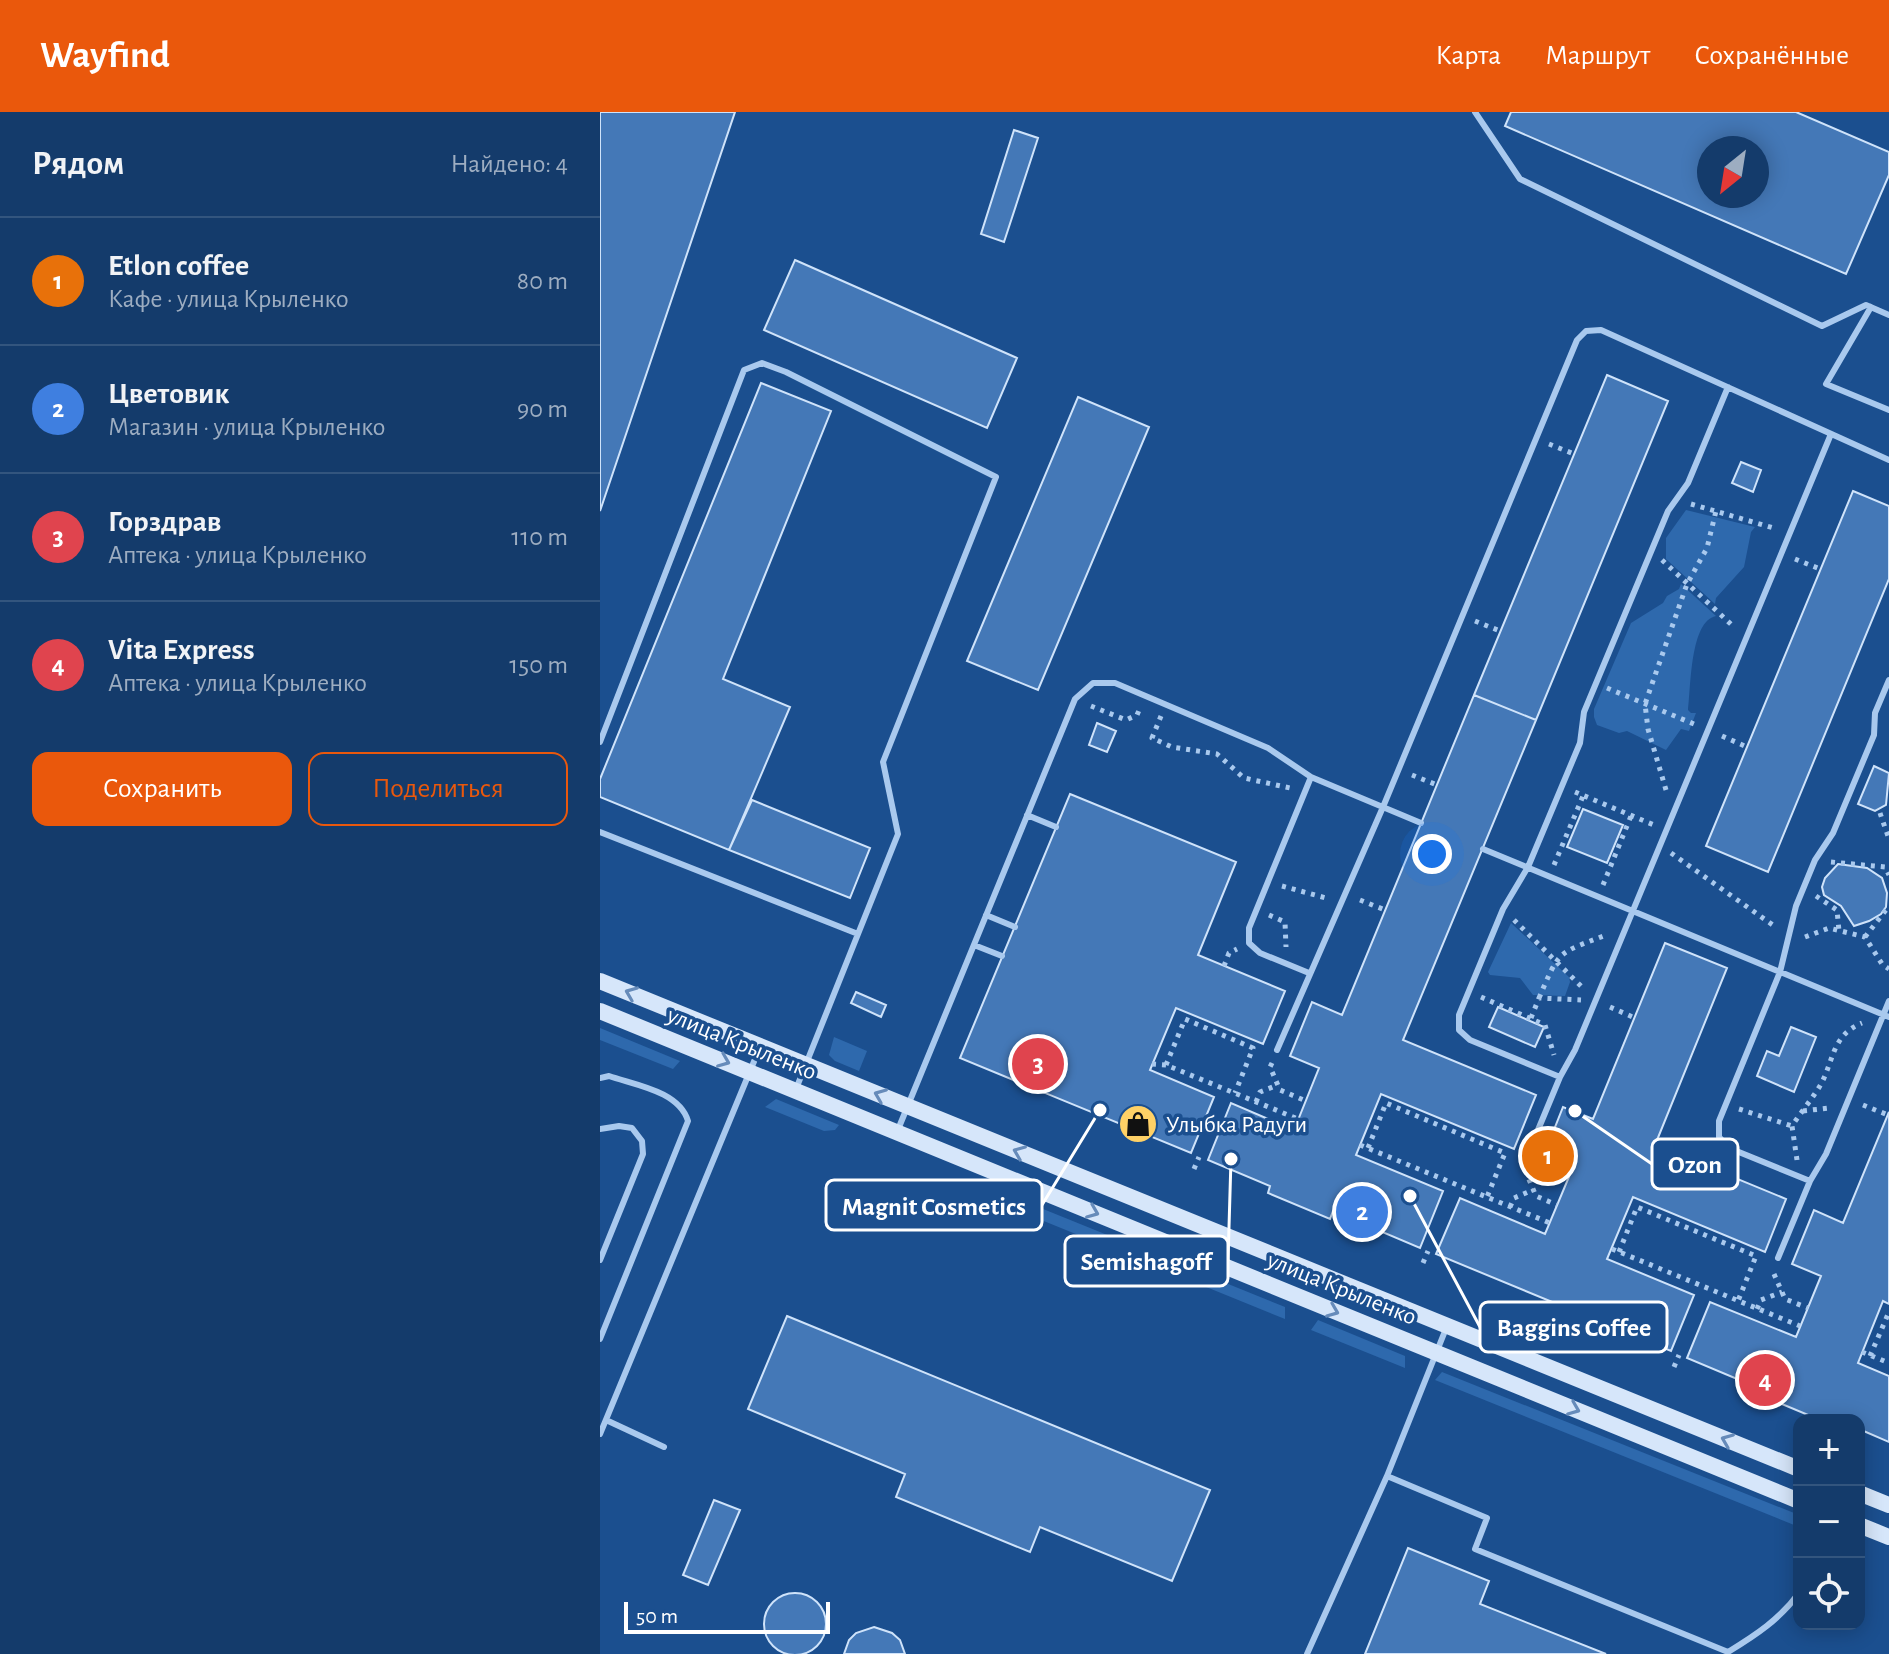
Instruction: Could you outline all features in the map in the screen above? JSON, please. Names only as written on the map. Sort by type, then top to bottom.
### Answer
[{"type":"street","name":"улица Крыленко","points":[[600,981],[1793,1467]]},
{"type":"street","name":"улица Крыленко","points":[[600,1011],[1793,1499]]},
{"type":"street","points":[[1865,1495],[1889,1505]]},
{"type":"street","points":[[1865,1527],[1889,1537]]},
{"type":"lane","points":[[1475,112],[1520,179],[1822,326],[1866,305],[1889,315]]},
{"type":"lane","points":[[1871,307],[1826,384],[1889,410]]},
{"type":"lane","points":[[1277,1050],[1399,770],[1577,340],[1586,331],[1601,330],[1889,460]]},
{"type":"lane","points":[[600,742],[744,370],[762,363],[786,372],[996,477],[883,762],[898,834],[795,1091]]},
{"type":"lane","points":[[1560,1077],[1470,1040],[1459,1030],[1459,1015],[1503,909],[1528,867],[1562,787],[1580,743],[1584,712],[1668,511],[1688,483],[1728,387]]},
{"type":"lane","points":[[1528,1154],[1560,1077],[1575,1050],[1831,434]]},
{"type":"lane","points":[[1810,1181],[1729,1148],[1719,1137],[1719,1121],[1780,972],[1802,891],[1815,860],[1833,833],[1874,735],[1875,713],[1889,680]]},
{"type":"lane","points":[[897,1132],[1075,699],[1093,683],[1115,683],[1268,748],[1311,777],[1421,823]]},
{"type":"lane","points":[[1309,973],[1260,953],[1249,943],[1249,928],[1311,777]]},
{"type":"lane","points":[[1027,815],[1056,827]]},
{"type":"lane","points":[[600,832],[858,934]]},
{"type":"lane","points":[[1483,849],[1886,1016]]},
{"type":"lane","points":[[986,915],[1015,927]]},
{"type":"lane","points":[[974,945],[1002,956]]},
{"type":"lane","points":[[1778,1258],[1886,1016],[1889,1001]]},
{"type":"lane","points":[[600,1434],[760,1047]]},
{"type":"lane","points":[[600,1078],[609,1076],[674,1100],[685,1110],[688,1121],[600,1339]]},
{"type":"lane","points":[[600,1129],[619,1126],[632,1128],[642,1141],[643,1154],[600,1260]]},
{"type":"lane","points":[[1307,1654],[1387,1476],[1447,1326]]},
{"type":"lane","points":[[606,1420],[664,1447]]},
{"type":"lane","points":[[1387,1476],[1487,1518],[1475,1549],[1728,1653],[1760,1633],[1793,1601]]},
{"type":"path","points":[[1537,439],[1574,454]]},
{"type":"path","points":[[1677,499],[1790,533]]},
{"type":"path","points":[[1673,814],[1648,729],[1645,704],[1687,584],[1707,548],[1716,511]]},
{"type":"path","points":[[1652,550],[1746,638]]},
{"type":"path","points":[[1781,553],[1820,569]]},
{"type":"path","points":[[1463,616],[1500,631]]},
{"type":"path","points":[[1596,683],[1747,747]]},
{"type":"path","points":[[1075,699],[1126,720],[1139,712]]},
{"type":"path","points":[[1166,705],[1152,738],[1172,747],[1217,754],[1244,778],[1305,791]]},
{"type":"path","points":[[1399,770],[1437,785]]},
{"type":"path","points":[[1562,787],[1666,830]]},
{"type":"path","points":[[1549,877],[1583,796]]},
{"type":"path","points":[[1880,813],[1889,839]]},
{"type":"path","points":[[1598,897],[1631,816]]},
{"type":"path","points":[[1660,845],[1789,935],[1805,937],[1829,928],[1865,937],[1882,964],[1889,969]]},
{"type":"path","points":[[1815,860],[1887,864],[1889,875]]},
{"type":"path","points":[[1268,883],[1342,903]]},
{"type":"path","points":[[1802,891],[1825,900],[1837,910],[1839,931]]},
{"type":"path","points":[[1346,894],[1385,910]]},
{"type":"path","points":[[1865,937],[1889,906]]},
{"type":"path","points":[[1503,909],[1595,1001]]},
{"type":"path","points":[[1257,910],[1285,922],[1286,964]]},
{"type":"path","points":[[1531,1018],[1556,960],[1564,951],[1626,928]]},
{"type":"path","points":[[1469,992],[1545,1025],[1560,1077]]},
{"type":"path","points":[[1539,998],[1595,1001],[1635,1018]]},
{"type":"path","points":[[1799,1176],[1792,1126],[1822,1083],[1834,1046],[1854,1026],[1886,1016]]},
{"type":"path","points":[[1166,1065],[1185,1019],[1253,1048],[1235,1093]]},
{"type":"path","points":[[1277,1050],[1270,1067],[1280,1090],[1306,1101]]},
{"type":"path","points":[[1152,1064],[1166,1065],[1298,1119]]},
{"type":"path","points":[[1256,1102],[1260,1092],[1278,1085]]},
{"type":"path","points":[[1222,1100],[1227,1090]]},
{"type":"path","points":[[1368,1148],[1386,1103],[1505,1153],[1487,1197]]},
{"type":"path","points":[[1802,1111],[1847,1103],[1888,1115]]},
{"type":"path","points":[[1726,1104],[1792,1126]]},
{"type":"path","points":[[1360,1145],[1550,1223]]},
{"type":"path","points":[[1528,1154],[1523,1165],[1536,1196],[1557,1205]]},
{"type":"path","points":[[1194,1169],[1199,1157]]},
{"type":"path","points":[[1451,1195],[1456,1184]]},
{"type":"path","points":[[1510,1207],[1514,1198],[1533,1190]]},
{"type":"path","points":[[1619,1252],[1637,1207],[1651,1212],[1756,1256],[1738,1301]]},
{"type":"path","points":[[1612,1249],[1800,1326]]},
{"type":"path","points":[[1423,1263],[1428,1251]]},
{"type":"path","points":[[1778,1258],[1773,1271],[1785,1299],[1808,1308]]},
{"type":"path","points":[[1702,1298],[1706,1288]]},
{"type":"path","points":[[1757,1309],[1761,1300],[1782,1292]]},
{"type":"path","points":[[1870,1356],[1889,1312]]},
{"type":"path","points":[[1862,1352],[1889,1363]]},
{"type":"path","points":[[1674,1367],[1679,1355]]},
{"type":"shaded area","points":[[1686,510],[1755,527],[1751,532],[1744,567],[1716,598],[1715,604],[1666,559],[1666,538]]},
{"type":"shaded area","points":[[1681,584],[1716,616],[1707,621],[1701,630],[1693,656],[1688,710],[1696,713],[1689,731],[1681,729],[1666,750],[1627,731],[1619,733],[1597,725],[1594,709],[1631,623],[1663,603]]},
{"type":"shaded area","points":[[1511,923],[1569,977],[1565,996],[1533,995],[1520,978],[1490,975],[1488,972]]},
{"type":"shaded area","points":[[600,1028],[680,1061],[673,1069],[600,1040]]},
{"type":"shaded area","points":[[834,1037],[867,1051],[859,1071],[835,1061],[829,1055]]},
{"type":"shaded area","points":[[776,1099],[839,1125],[835,1130],[824,1131],[765,1107]]},
{"type":"shaded area","points":[[1011,1196],[1285,1307],[1285,1319],[1007,1206]]},
{"type":"shaded area","points":[[1318,1320],[1405,1356],[1405,1368],[1311,1330]]},
{"type":"shaded area","points":[[1442,1372],[1793,1513],[1793,1525],[1435,1380]]},
{"type":"building","points":[[600,112],[735,112],[600,511]]},
{"type":"building","points":[[1511,112],[1796,112],[1889,152],[1889,175],[1846,274],[1505,126]]},
{"type":"building","points":[[1014,130],[1038,138],[1004,242],[981,234]]},
{"type":"building","points":[[795,260],[1017,358],[987,428],[764,330]]},
{"type":"building","points":[[1607,375],[1668,401],[1536,720],[1474,695]]},
{"type":"building","points":[[761,383],[831,411],[723,679],[790,707],[729,850],[600,797],[600,779]]},
{"type":"building","points":[[1078,397],[1149,427],[1038,690],[967,661]]},
{"type":"building","points":[[1741,462],[1761,470],[1753,492],[1732,483]]},
{"type":"building","points":[[1853,491],[1889,506],[1889,579],[1768,872],[1706,846]]},
{"type":"building","points":[[1474,695],[1536,720],[1403,1040],[1536,1095],[1514,1149],[1381,1094],[1356,1155],[1443,1191],[1420,1248],[1333,1211],[1330,1219],[1268,1193],[1270,1186],[1208,1160],[1231,1103],[1294,1130],[1319,1068],[1290,1056],[1312,1002],[1342,1015]]},
{"type":"building","points":[[1097,723],[1116,731],[1107,752],[1089,745]]},
{"type":"building","points":[[1874,766],[1889,773],[1886,805],[1875,811],[1858,804]]},
{"type":"building","points":[[1070,794],[1236,862],[1198,955],[1285,991],[1263,1044],[1176,1008],[1150,1070],[1214,1097],[1191,1153],[960,1058]]},
{"type":"building","points":[[752,800],[870,848],[850,898],[729,850]]},
{"type":"building","points":[[1583,809],[1623,825],[1607,863],[1567,847]]},
{"type":"building","points":[[1838,864],[1867,868],[1882,878],[1887,893],[1886,907],[1881,914],[1854,926],[1841,906],[1824,895],[1822,887],[1825,878]]},
{"type":"building","points":[[1665,943],[1727,968],[1655,1145],[1786,1199],[1765,1252],[1633,1197],[1607,1259],[1694,1295],[1671,1351],[1436,1254],[1460,1198],[1545,1234],[1571,1172],[1542,1160],[1563,1107],[1593,1119]]},
{"type":"building","points":[[856,992],[886,1005],[881,1017],[851,1003]]},
{"type":"building","points":[[1498,1007],[1544,1027],[1535,1047],[1489,1027]]},
{"type":"building","points":[[1791,1027],[1816,1037],[1794,1092],[1757,1076],[1767,1051],[1779,1056]]},
{"type":"building","points":[[1889,1112],[1889,1304],[1883,1301],[1858,1363],[1889,1376],[1889,1442],[1865,1432],[1865,1414],[1806,1414],[1770,1399],[1773,1394],[1687,1358],[1710,1302],[1796,1337],[1821,1276],[1792,1264],[1814,1210],[1843,1223]]},
{"type":"building","points":[[787,1316],[1210,1490],[1172,1581],[1040,1527],[1030,1552],[896,1497],[905,1474],[748,1409]]},
{"type":"building","points":[[714,1500],[740,1510],[708,1585],[683,1575]]},
{"type":"building","points":[[1408,1548],[1489,1581],[1480,1604],[1606,1654],[1365,1654]]},
{"type":"building","points":[[795,1593],[807,1595],[817,1602],[824,1612],[824,1636],[817,1646],[807,1653],[795,1655],[783,1653],[773,1646],[766,1636],[764,1624],[766,1612],[773,1602],[783,1595]]},
{"type":"building","points":[[874,1627],[892,1633],[900,1640],[905,1654],[844,1654],[849,1640],[856,1633]]},
{"type":"place","name":"Горздрав","points":[[1038,1064]]},
{"type":"place","name":"Magnit Cosmetics","points":[[1100,1110]]},
{"type":"place","name":"Ozon","points":[[1575,1111]]},
{"type":"place","name":"Улыбка Радуги","points":[[1138,1124]]},
{"type":"place","name":"Etlon coffee","points":[[1548,1156]]},
{"type":"place","name":"Semishagoff","points":[[1231,1159]]},
{"type":"place","name":"Baggins Coffee","points":[[1410,1196]]},
{"type":"place","name":"Цветовик","points":[[1362,1212]]},
{"type":"place","name":"Vita Express","points":[[1765,1380]]}]
